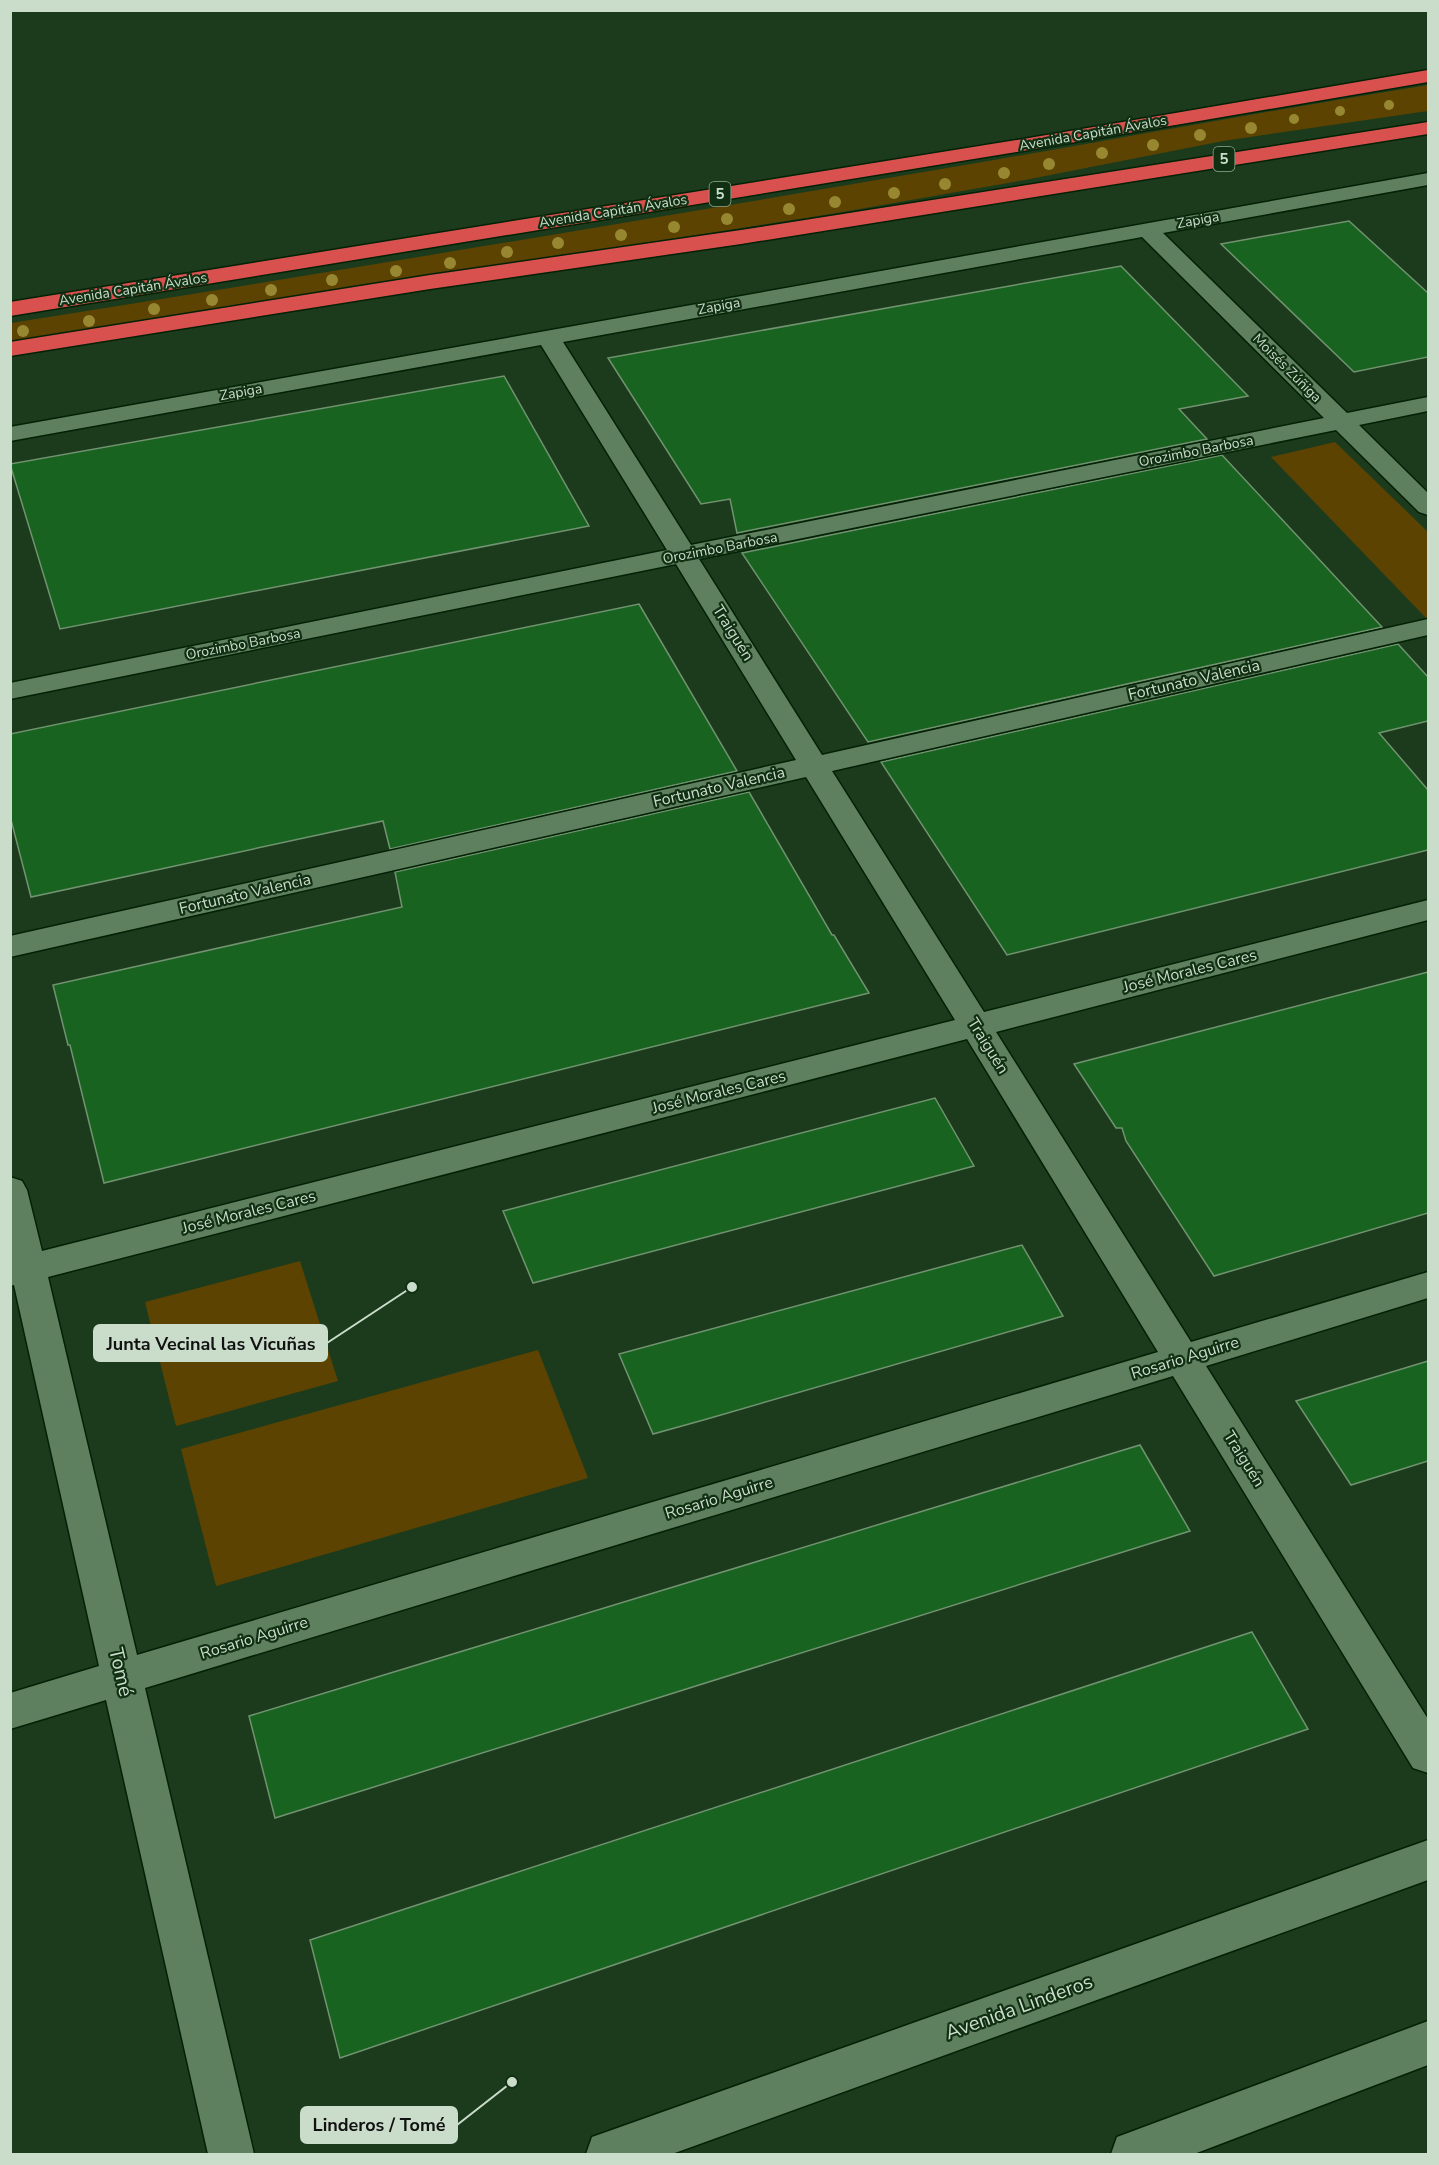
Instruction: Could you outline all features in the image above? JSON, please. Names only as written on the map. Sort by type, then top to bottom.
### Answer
[{"type":"highway","name":"Avenida Capitán Ávalos","points":[[10,309],[1000,149],[1428,76]]},
{"type":"highway","name":"5","points":[[10,349],[418,283],[741,237],[1428,128]]},
{"type":"street","name":"Zapiga","points":[[10,434],[1428,179]]},
{"type":"street","name":"Moisés Zúñiga","points":[[1146,229],[1428,507]]},
{"type":"street","name":"Traiguén","points":[[548,337],[1428,1755]]},
{"type":"street","name":"Orozimbo Barbosa","points":[[10,691],[1428,404]]},
{"type":"street","name":"Fortunato Valencia","points":[[10,947],[1428,627]]},
{"type":"street","name":"José Morales Cares","points":[[20,1271],[1428,910]]},
{"type":"street","name":"Tomé","points":[[10,1190],[20,1271],[122,1678],[231,2154]]},
{"type":"street","name":"Rosario Aguirre","points":[[10,1711],[1428,1285]]},
{"type":"street","name":"Avenida Linderos","points":[[609,2154],[1428,1860]]},
{"type":"street","points":[[1134,2154],[1428,2043]]},
{"type":"shaded area","points":[[1428,85],[1428,111],[1223,141],[1025,180],[831,214],[11,343],[11,323],[626,222]]},
{"type":"shaded area","points":[[1335,442],[1428,532],[1428,620],[1271,457]]},
{"type":"shaded area","points":[[300,1261],[338,1381],[176,1426],[145,1302]]},
{"type":"shaded area","points":[[538,1350],[588,1478],[216,1586],[181,1449]]},
{"type":"building","points":[[1349,221],[1428,293],[1428,357],[1354,372],[1221,244]]},
{"type":"building","points":[[1121,266],[1248,396],[1179,409],[1207,439],[737,533],[730,499],[701,504],[608,358]]},
{"type":"building","points":[[504,376],[589,526],[60,629],[10,464]]},
{"type":"building","points":[[1222,455],[1382,627],[868,742],[742,553]]},
{"type":"building","points":[[639,604],[737,771],[390,849],[383,821],[31,897],[10,816],[10,734]]},
{"type":"building","points":[[1398,644],[1428,677],[1428,721],[1379,733],[1428,790],[1428,850],[1007,955],[881,762]]},
{"type":"building","points":[[749,792],[832,935],[869,993],[104,1183],[53,985],[402,907],[395,872]]},
{"type":"building","points":[[1428,972],[1428,1213],[1214,1276],[1126,1141],[1122,1128],[1116,1128],[1074,1064]]},
{"type":"building","points":[[935,1098],[974,1166],[533,1283],[503,1211]]},
{"type":"building","points":[[1022,1245],[1063,1316],[653,1434],[619,1354]]},
{"type":"building","points":[[1428,1361],[1428,1461],[1351,1485],[1296,1401]]},
{"type":"building","points":[[1140,1445],[1190,1531],[275,1818],[249,1716]]},
{"type":"building","points":[[1252,1632],[1308,1729],[340,2058],[310,1940]]},
{"type":"place","name":"Junta Vecinal las Vicuñas","points":[[412,1287]]},
{"type":"place","name":"Linderos / Tomé","points":[[512,2082]]}]
